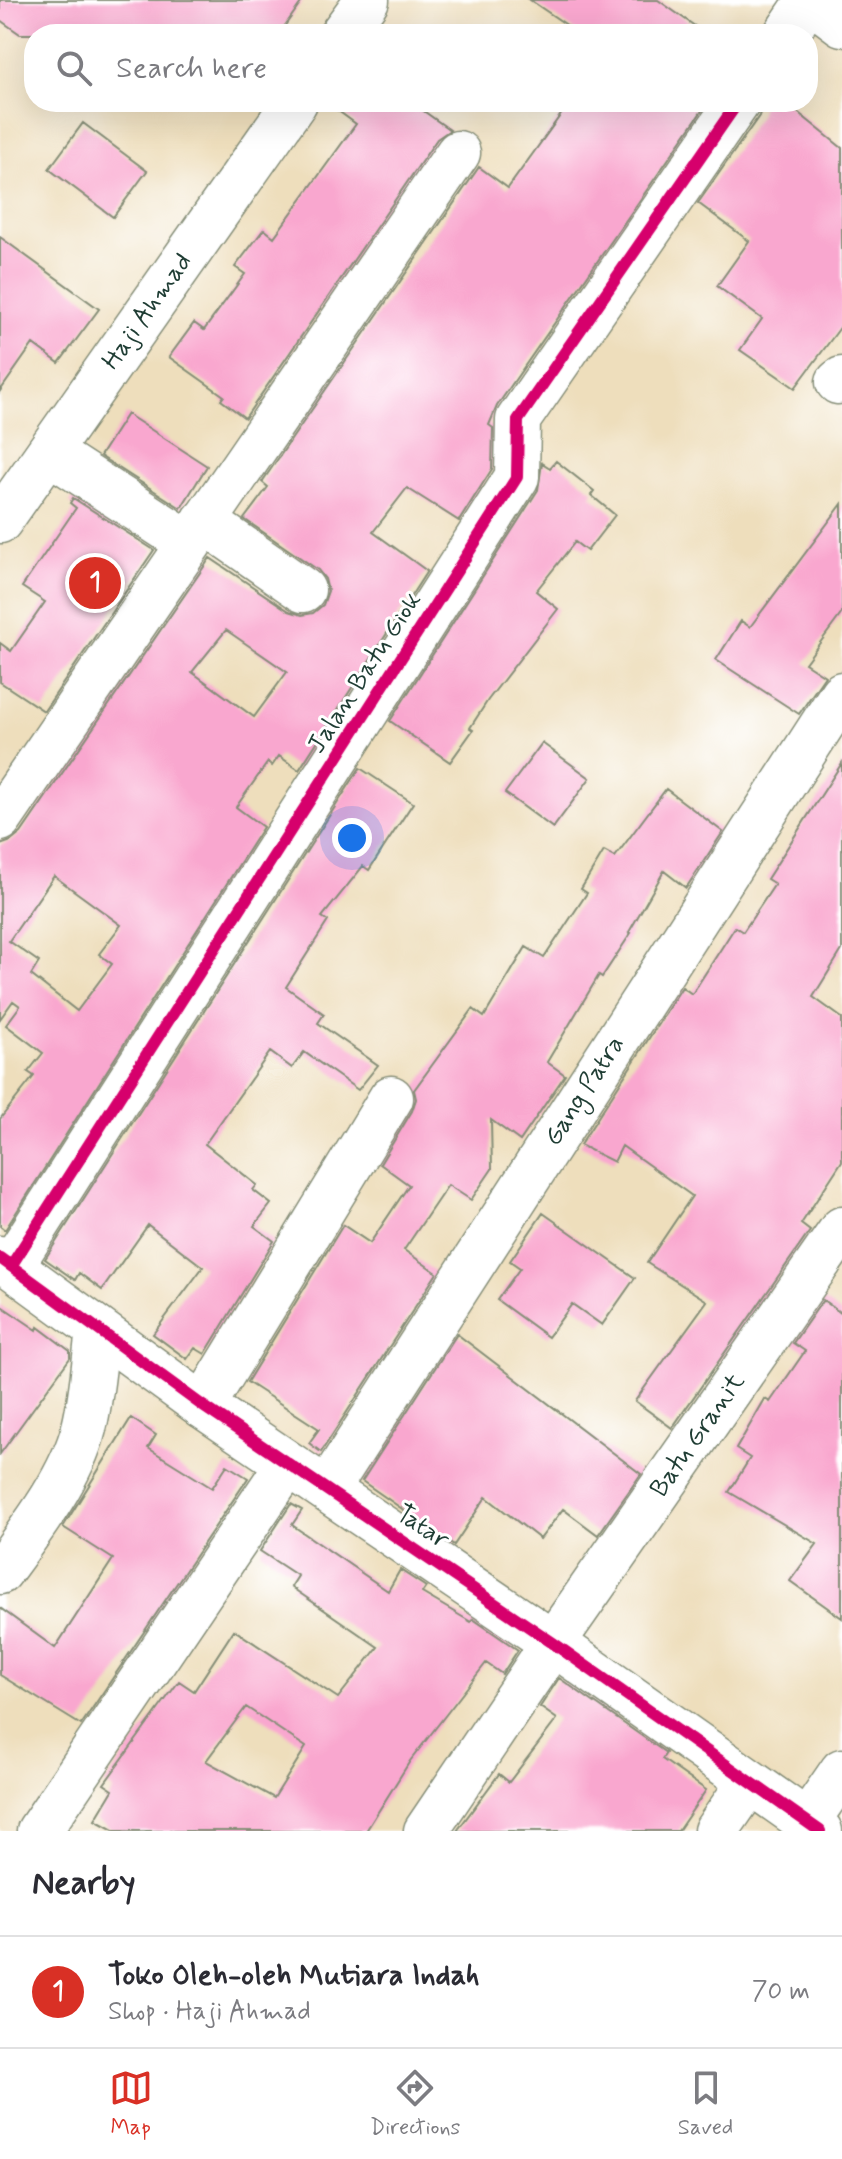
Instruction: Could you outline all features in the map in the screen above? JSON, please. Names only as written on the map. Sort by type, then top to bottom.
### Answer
[{"type":"street","points":[[349,24],[367,0]]},
{"type":"street","points":[[793,24],[810,0],[842,24]]},
{"type":"street","name":"Haji Ahmad","points":[[0,521],[288,112]]},
{"type":"street","name":"Jalan Batu Giok","points":[[6,1262],[517,477],[518,420],[731,112]]},
{"type":"street","points":[[0,819],[458,153]]},
{"type":"street","points":[[49,452],[303,590]]},
{"type":"street","name":"Gang Patra","points":[[327,1489],[842,694]]},
{"type":"street","points":[[203,1406],[391,1098]]},
{"type":"street","name":"Batu Granit","points":[[433,1829],[553,1643],[842,1229]]},
{"type":"street","name":"Tatar","points":[[6,1262],[203,1406],[553,1643],[813,1826]]},
{"type":"street","points":[[0,1572],[35,1525],[74,1456],[86,1420],[98,1330]]},
{"type":"street","points":[[39,1831],[288,1464]]},
{"type":"street","points":[[813,1826],[842,1771]]},
{"type":"street","points":[[716,1831],[749,1783]]},
{"type":"building","points":[[0,0],[303,0],[286,24],[24,24],[24,34],[20,34],[0,20]]},
{"type":"building","points":[[530,0],[658,0],[692,24],[565,24]]},
{"type":"building","points":[[340,112],[425,112],[450,130],[437,139],[245,418],[221,400],[224,396],[169,357],[194,323],[204,330],[245,274],[235,267],[264,229],[274,237],[356,124]]},
{"type":"building","points":[[563,112],[701,112],[497,406],[489,425],[493,428],[492,469],[459,521],[407,488],[373,532],[427,571],[299,770],[279,756],[272,766],[268,762],[236,807],[263,827],[5,1230],[0,1226],[0,1119],[34,1076],[28,1072],[43,1053],[6,1025],[20,1006],[13,1001],[0,1019],[0,845],[21,833],[210,558],[289,611],[302,615],[313,613],[323,605],[328,591],[325,579],[318,570],[244,519],[268,487],[262,482],[479,167],[508,188]],"holes":[[[226,630],[287,672],[254,717],[192,672]],[[54,876],[121,925],[99,954],[112,964],[77,1011],[31,975],[39,962],[9,941]]]},
{"type":"building","points":[[760,112],[797,112],[842,148],[842,325],[795,388],[740,350],[762,319],[717,286],[749,241],[698,203]]},
{"type":"building","points":[[83,123],[147,171],[113,217],[49,169]]},
{"type":"building","points":[[0,237],[99,309],[59,363],[33,344],[0,391]]},
{"type":"building","points":[[127,414],[207,466],[181,508],[100,456]]},
{"type":"building","points":[[556,461],[594,491],[591,495],[615,515],[587,551],[575,542],[536,591],[558,609],[488,700],[470,728],[473,730],[450,762],[390,721],[538,490],[542,463],[550,468]]},
{"type":"building","points":[[73,498],[154,550],[44,711],[0,682],[0,643],[11,651],[45,602],[22,587],[76,508],[70,503]]},
{"type":"building","points":[[842,504],[842,613],[805,663],[825,676],[799,714],[716,660],[741,621],[750,627]]},
{"type":"building","points":[[542,743],[590,778],[553,828],[505,793]]},
{"type":"building","points":[[842,763],[842,950],[813,997],[842,1018],[842,1161],[801,1224],[810,1231],[672,1428],[635,1401],[707,1301],[647,1263],[692,1196],[622,1146],[614,1162],[580,1145],[682,987],[692,994],[735,927],[743,932],[775,884],[767,879]]},
{"type":"building","points":[[360,768],[413,803],[369,870],[363,866],[322,917],[328,921],[286,987],[324,1014],[318,1023],[378,1065],[358,1090],[304,1052],[292,1068],[270,1052],[205,1144],[257,1185],[253,1190],[271,1204],[254,1226],[274,1241],[205,1354],[195,1348],[187,1359],[153,1334],[203,1267],[148,1225],[102,1290],[79,1273],[75,1280],[45,1259]]},
{"type":"building","points":[[666,789],[723,832],[686,888],[664,871],[631,933],[602,977],[599,975],[547,1062],[565,1075],[520,1141],[491,1120],[492,1169],[471,1200],[448,1185],[404,1250],[437,1273],[321,1452],[309,1443],[319,1429],[247,1382],[343,1225],[370,1243],[409,1185],[380,1164],[412,1111],[416,1099],[414,1090],[473,1009],[484,1017],[526,947],[544,958],[587,893],[581,889],[604,851],[615,857]]},
{"type":"building","points":[[543,1213],[635,1278],[602,1325],[572,1304],[548,1337],[497,1300],[520,1268],[510,1261]]},
{"type":"building","points":[[823,1300],[842,1314],[842,1618],[790,1581],[817,1544],[729,1492],[750,1458],[736,1449],[765,1399],[770,1402],[805,1351],[793,1343]]},
{"type":"building","points":[[0,1305],[37,1330],[38,1327],[70,1351],[70,1358],[0,1454]]},
{"type":"building","points":[[457,1334],[641,1474],[598,1535],[563,1509],[540,1539],[486,1497],[454,1545],[362,1481]]},
{"type":"building","points":[[131,1418],[156,1435],[148,1448],[212,1488],[227,1465],[248,1478],[81,1725],[0,1675],[0,1608],[55,1648],[113,1559],[63,1527]]},
{"type":"building","points":[[291,1504],[302,1510],[292,1525],[388,1591],[400,1570],[426,1587],[422,1593],[471,1622],[473,1619],[518,1650],[502,1674],[486,1663],[410,1761],[366,1831],[115,1831],[95,1820],[113,1790],[104,1784],[179,1681],[194,1691],[234,1630],[338,1698],[378,1647],[291,1587],[298,1576],[260,1551]],"holes":[[[246,1707],[306,1747],[274,1798],[206,1761]]]},
{"type":"building","points":[[559,1678],[666,1753],[662,1759],[706,1790],[678,1831],[457,1831],[499,1774],[509,1782],[557,1719],[540,1707]]},
{"type":"cycle path","points":[[11,1266],[517,477],[518,420],[731,112]]},
{"type":"cycle path","points":[[0,1258],[203,1406],[553,1643],[820,1831]]},
{"type":"place","name":"Toko Oleh-oleh Mutiara Indah","points":[[95,583]]}]
